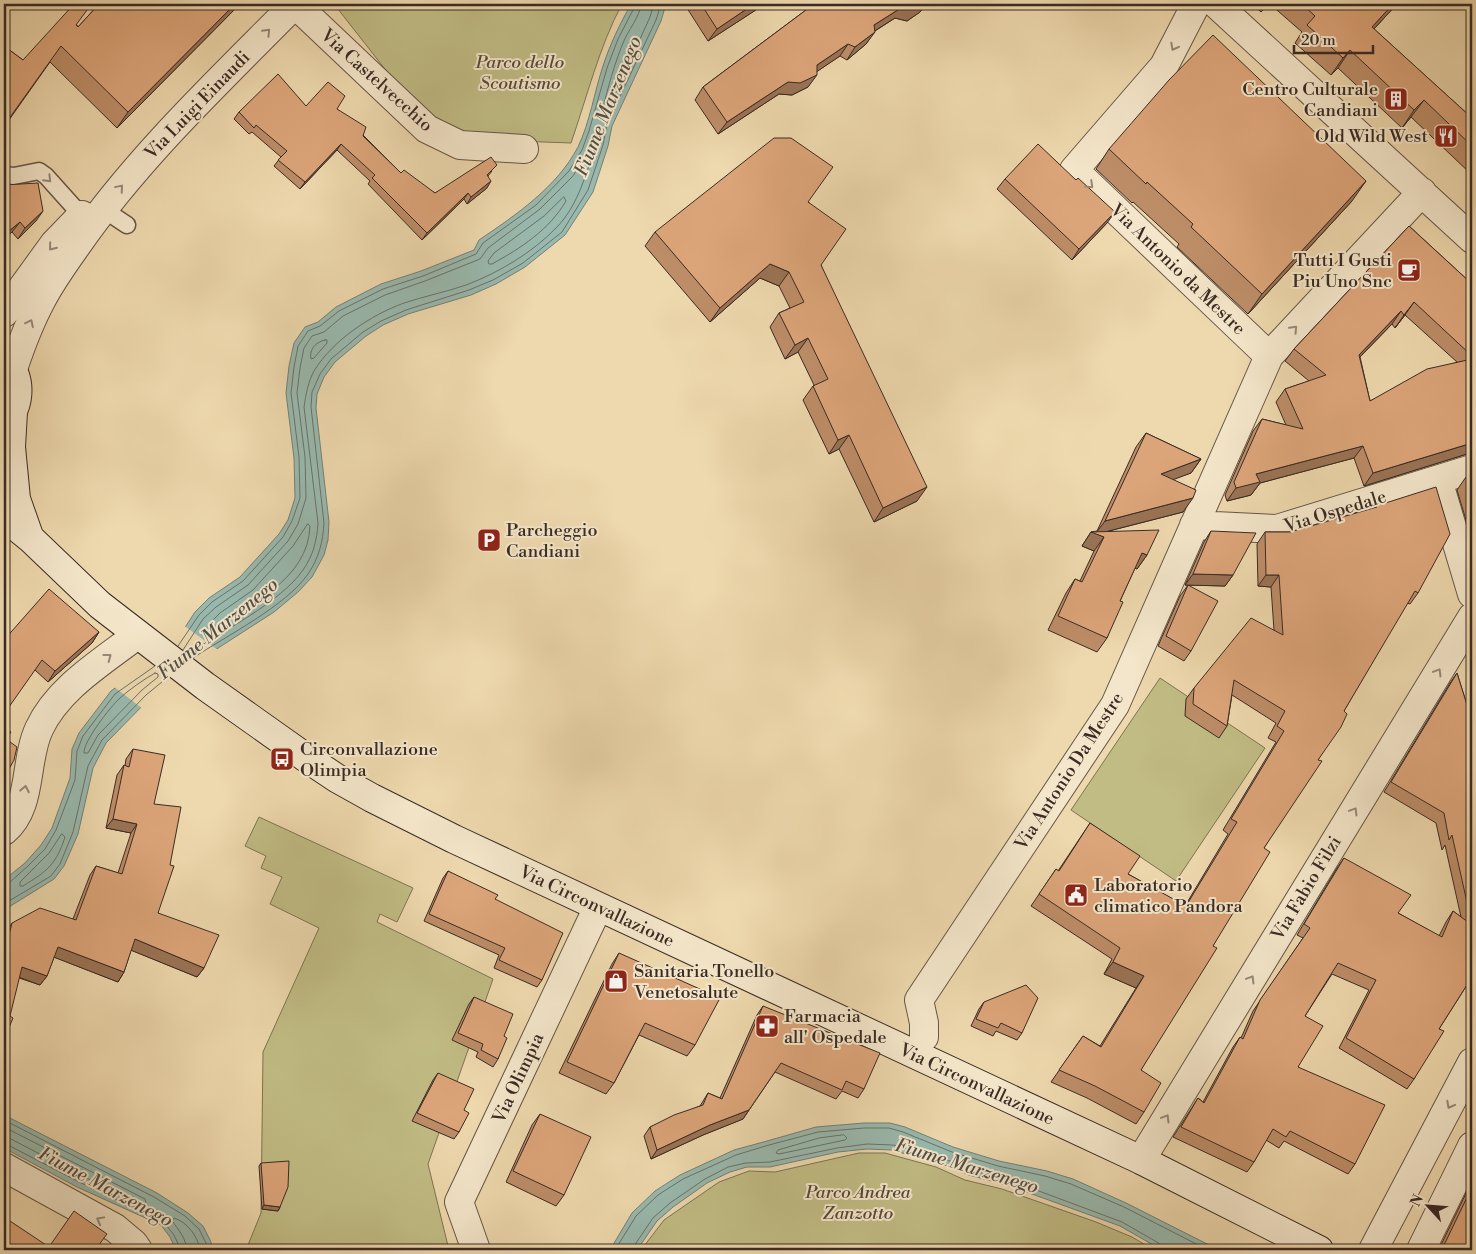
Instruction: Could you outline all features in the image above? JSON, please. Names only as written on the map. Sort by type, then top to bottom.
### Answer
[{"type":"street","name":"Via Castelvecchio","points":[[295,4],[427,129],[460,145],[524,149]]},
{"type":"street","name":"Via Luigi Einaudi","points":[[4,313],[54,244],[92,212],[295,4]]},
{"type":"street","name":"Via Antonio da Mestre","points":[[1196,4],[1164,66],[1074,170],[1269,356]]},
{"type":"street","points":[[1216,4],[1472,239]]},
{"type":"street","points":[[1269,356],[1422,192]]},
{"type":"street","name":"Via Luigi Einaudi","points":[[8,363],[27,330],[42,298],[92,212]]},
{"type":"street","name":"Via Antonio Da Mestre","points":[[924,1037],[924,1023],[919,1000],[1115,705],[1269,356]]},
{"type":"street","name":"Via Circonvallazione","points":[[8,363],[16,376],[18,390],[8,418],[16,499],[30,538]]},
{"type":"street","name":"Via Ospedale","points":[[1194,524],[1277,529],[1440,488],[1472,469]]},
{"type":"street","points":[[1440,488],[1472,594]]},
{"type":"street","name":"Via Circonvallazione","points":[[4,516],[30,538],[100,606],[137,635],[305,757],[372,798],[598,907],[1141,1160],[1319,1250]]},
{"type":"street","name":"Via Fabio Filzi","points":[[1141,1160],[1472,617]]},
{"type":"street","points":[[4,831],[12,825],[22,804],[38,731],[49,710],[91,670],[137,635]]},
{"type":"street","name":"Via Olimpia","points":[[476,1250],[459,1202],[598,907]]},
{"type":"street","points":[[1373,1250],[1472,1062]]},
{"type":"street","points":[[1421,1250],[1472,1146]]},
{"type":"street","points":[[4,1167],[114,1228],[134,1244],[138,1250]]},
{"type":"lane","points":[[4,175],[14,176],[39,171],[92,212],[127,225]]},
{"type":"green space","name":"Parco dello Scoutismo","points":[[334,4],[622,4],[600,55],[571,143],[462,139],[428,124]]},
{"type":"green space","points":[[1160,678],[1265,748],[1176,881],[1071,810]]},
{"type":"green space","points":[[259,817],[413,888],[397,922],[380,914],[377,922],[493,979],[428,1164],[449,1250],[246,1250],[261,1213],[263,1052],[319,928],[270,904],[282,877],[261,868],[266,856],[245,846]]},
{"type":"green space","name":"Parco Andrea Zanzotto","points":[[859,1153],[885,1153],[936,1167],[965,1180],[1002,1189],[1096,1222],[1132,1237],[1154,1250],[641,1250],[664,1220],[719,1182],[749,1171],[775,1172]]},
{"type":"water","name":"Fiume Marzenego","points":[[631,4],[666,4],[661,21],[612,126],[608,146],[593,192],[565,235],[525,267],[496,284],[471,295],[408,314],[383,325],[366,336],[335,362],[324,377],[317,394],[316,408],[329,522],[328,540],[324,555],[312,577],[298,592],[274,612],[184,670],[150,698],[106,743],[93,768],[78,834],[64,866],[54,879],[4,910],[4,880],[25,863],[41,845],[52,828],[70,778],[72,749],[79,733],[111,691],[142,668],[169,652],[195,612],[209,598],[240,577],[279,534],[288,520],[295,498],[294,458],[286,393],[294,343],[305,327],[318,322],[336,307],[381,284],[421,271],[474,250],[479,240],[535,199],[559,175],[578,147],[586,128],[606,58]]},
{"type":"water","name":"Fiume Marzenego","points":[[4,1115],[157,1193],[188,1213],[203,1226],[211,1242],[212,1250],[176,1250],[170,1237],[161,1225],[77,1187],[4,1148]]},
{"type":"water","name":"Fiume Marzenego","points":[[890,1123],[905,1127],[953,1147],[999,1161],[1047,1171],[1073,1179],[1126,1203],[1219,1250],[1162,1250],[1120,1226],[1010,1186],[892,1150],[867,1149],[838,1152],[770,1167],[747,1167],[730,1172],[707,1183],[673,1207],[657,1221],[637,1250],[610,1250],[632,1213],[655,1191],[680,1175],[734,1150],[816,1127]]},
{"type":"pier","points":[[183,625],[218,650],[186,672],[143,709],[113,686],[140,666],[167,650]]},
{"type":"building","points":[[74,4],[79,4],[87,10],[76,25],[78,27],[99,4],[235,4],[128,112],[61,46],[8,120],[4,117],[4,46],[23,60]]},
{"type":"building","points":[[701,4],[754,4],[717,29]]},
{"type":"building","points":[[814,4],[923,4],[916,9],[904,6],[874,25],[875,32],[855,47],[848,44],[817,65],[817,75],[800,83],[788,82],[727,122],[703,87]]},
{"type":"building","points":[[1302,4],[1393,4],[1372,27],[1472,118],[1472,146],[1424,100],[1414,110],[1350,50],[1343,58],[1307,25],[1315,16]]},
{"type":"building","points":[[1213,35],[1366,181],[1262,294],[1191,227],[1193,224],[1109,149],[1169,80]]},
{"type":"building","points":[[278,74],[306,106],[328,82],[345,96],[337,109],[366,127],[363,136],[401,173],[404,170],[435,193],[491,157],[497,165],[487,175],[491,181],[471,197],[468,193],[427,233],[372,178],[375,175],[341,144],[305,182],[278,160],[287,151],[256,125],[254,128],[239,112]]},
{"type":"building","points":[[774,138],[791,138],[833,167],[808,202],[846,229],[821,265],[927,487],[883,508],[849,435],[838,440],[813,386],[828,379],[808,338],[795,345],[779,313],[804,302],[789,272],[770,264],[720,308],[655,232]]},
{"type":"building","points":[[1038,144],[1076,180],[1078,178],[1115,212],[1079,249],[1005,179]]},
{"type":"building","points":[[38,183],[43,211],[25,228],[20,222],[4,235],[4,185]]},
{"type":"building","points":[[1409,226],[1472,284],[1472,356],[1414,302],[1404,315],[1401,311],[1359,355],[1370,401],[1427,369],[1472,359],[1472,443],[1373,473],[1363,446],[1256,474],[1260,482],[1236,488],[1234,482],[1262,419],[1303,429],[1285,389],[1326,375],[1294,349]]},
{"type":"building","points":[[1146,433],[1201,459],[1161,474],[1196,490],[1193,498],[1105,521]]},
{"type":"building","points":[[1472,475],[1472,498],[1466,477]]},
{"type":"building","points":[[1436,487],[1450,534],[1418,593],[1415,591],[1344,711],[1347,714],[1341,727],[1318,760],[1322,761],[1264,848],[1270,852],[1213,946],[1217,948],[1141,1070],[1161,1083],[1144,1112],[1095,1086],[1059,1070],[1083,1036],[1101,1047],[1144,976],[1113,962],[1120,948],[1039,894],[1056,869],[1059,871],[1090,823],[1140,856],[1128,874],[1186,906],[1237,822],[1231,819],[1284,731],[1277,726],[1285,711],[1234,680],[1227,726],[1193,704],[1194,688],[1251,618],[1283,635],[1279,575],[1266,575],[1265,532],[1290,532],[1377,507]]},
{"type":"building","points":[[1159,530],[1147,555],[1142,553],[1120,601],[1123,602],[1107,638],[1058,616],[1075,579],[1082,582],[1104,537],[1091,532]]},
{"type":"building","points":[[1211,531],[1256,533],[1233,575],[1193,574]]},
{"type":"building","points":[[1188,585],[1218,601],[1191,651],[1166,636]]},
{"type":"building","points":[[49,589],[99,632],[55,671],[42,660],[4,714],[4,640]]},
{"type":"building","points":[[1457,673],[1472,721],[1472,925],[1452,835],[1449,840],[1444,813],[1391,782]]},
{"type":"building","points":[[4,728],[11,732],[6,739],[17,747],[14,760],[4,778]]},
{"type":"building","points":[[133,749],[165,755],[154,804],[181,807],[170,865],[174,866],[158,913],[219,935],[204,968],[135,939],[124,972],[58,947],[47,976],[22,967],[10,1016],[13,1018],[4,1039],[4,933],[9,935],[12,923],[40,908],[76,920],[96,866],[122,874],[137,824],[113,819],[124,765],[129,767]]},
{"type":"building","points":[[1344,858],[1411,895],[1398,913],[1442,937],[1453,911],[1472,925],[1472,977],[1439,1029],[1444,1031],[1414,1079],[1346,1038],[1376,980],[1338,963],[1305,1016],[1323,1026],[1298,1067],[1385,1105],[1355,1164],[1290,1131],[1286,1137],[1273,1129],[1254,1162],[1181,1127],[1198,1098],[1204,1103],[1240,1037],[1243,1039],[1260,1000],[1310,928],[1304,924]]},
{"type":"building","points":[[448,871],[498,895],[495,899],[563,933],[542,980],[499,960],[505,948],[429,914]]},
{"type":"building","points":[[619,953],[720,998],[695,1045],[645,1023],[614,1083],[567,1062]]},
{"type":"building","points":[[1026,985],[1038,998],[1022,1033],[1001,1023],[998,1028],[976,1019],[984,1002]]},
{"type":"building","points":[[474,997],[513,1014],[504,1036],[507,1038],[498,1059],[481,1050],[483,1044],[458,1033]]},
{"type":"building","points":[[763,1006],[880,1053],[864,1089],[846,1081],[842,1090],[781,1063],[749,1110],[710,1125],[657,1150],[650,1127],[674,1115],[703,1105],[708,1093],[722,1099]]},
{"type":"building","points":[[438,1073],[474,1089],[464,1110],[469,1113],[459,1132],[417,1113]]},
{"type":"building","points":[[540,1114],[591,1137],[564,1195],[513,1171]]},
{"type":"building","points":[[289,1161],[288,1187],[280,1207],[264,1205],[261,1163]]},
{"type":"building","points":[[1472,1187],[1472,1250],[1437,1250],[1445,1243]]},
{"type":"building","points":[[74,1211],[107,1234],[95,1250],[4,1250],[4,1217],[49,1247]]},
{"type":"place","name":"Centro Culturale Candiani","points":[[1396,99]]},
{"type":"place","name":"Old Wild West","points":[[1446,136]]},
{"type":"place","name":"Tutti I Gusti Piu Uno Snc","points":[[1409,270]]},
{"type":"place","name":"Parcheggio Candiani","points":[[489,540]]},
{"type":"place","name":"Circonvallazione Olimpia","points":[[282,759]]},
{"type":"place","name":"Laboratorio climatico Pandora","points":[[1076,895]]},
{"type":"place","name":"Sanitaria Tonello Venetosalute","points":[[616,981]]},
{"type":"place","name":"Farmacia all' Ospedale","points":[[767,1026]]}]
